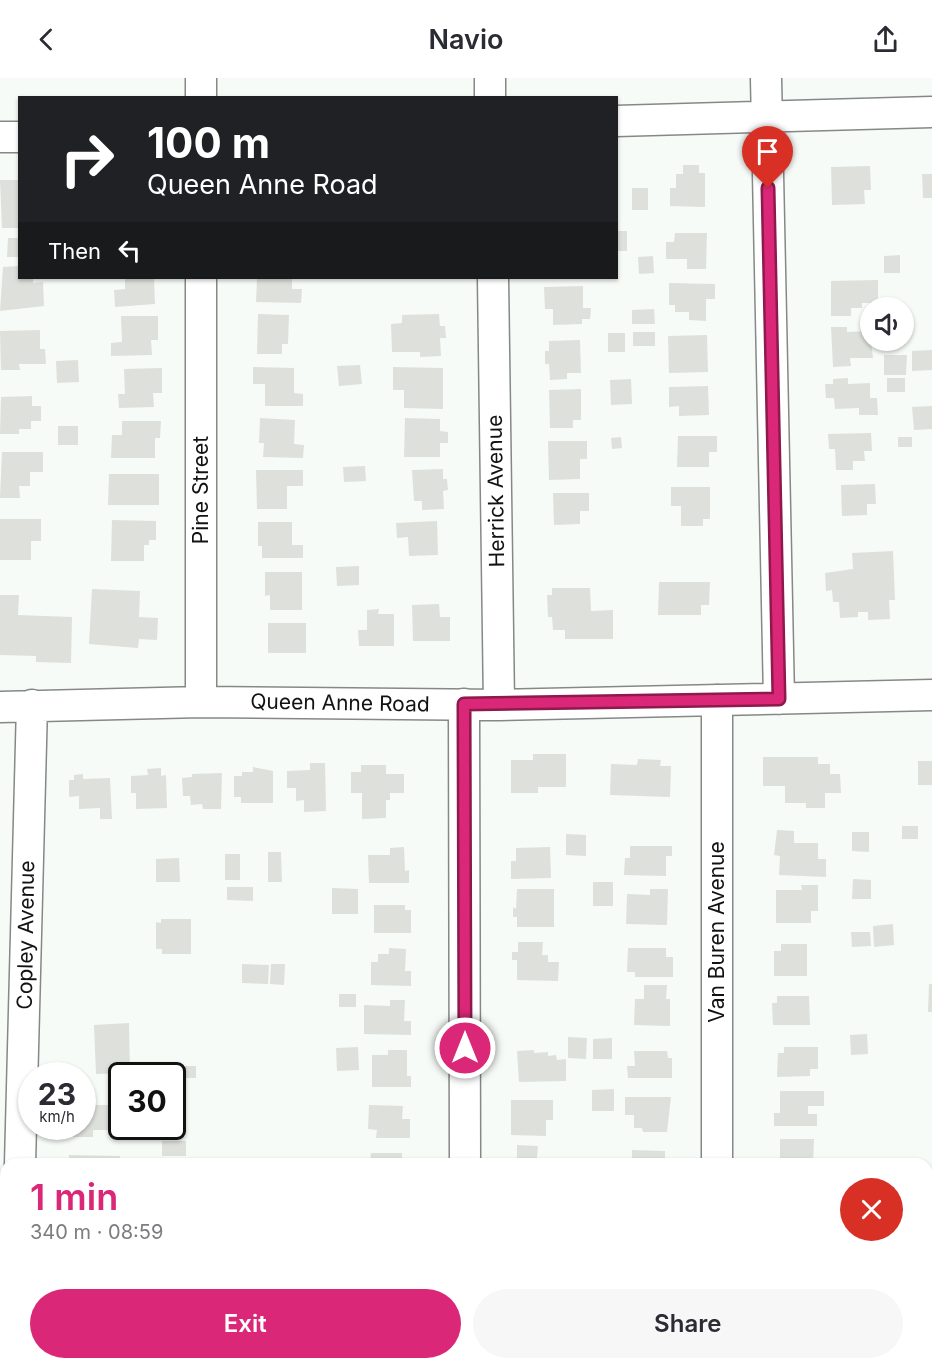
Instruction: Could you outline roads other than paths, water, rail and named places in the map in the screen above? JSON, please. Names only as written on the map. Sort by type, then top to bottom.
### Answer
[{"type":"street","points":[[201,78],[201,96]]},
{"type":"street","points":[[489,78],[490,96]]},
{"type":"street","points":[[766,78],[779,699]]},
{"type":"street","points":[[618,120],[932,112]]},
{"type":"street","points":[[0,137],[18,137]]},
{"type":"street","name":"Pine Street","points":[[201,279],[201,702]]},
{"type":"street","name":"Herrick Avenue","points":[[493,279],[499,705]]},
{"type":"street","name":"Queen Anne Road","points":[[0,707],[201,702],[499,705],[932,694]]},
{"type":"street","name":"Van Buren Avenue","points":[[717,700],[717,1158]]},
{"type":"street","points":[[464,704],[465,1158]]},
{"type":"street","name":"Copley Avenue","points":[[20,1158],[32,705]]}]
